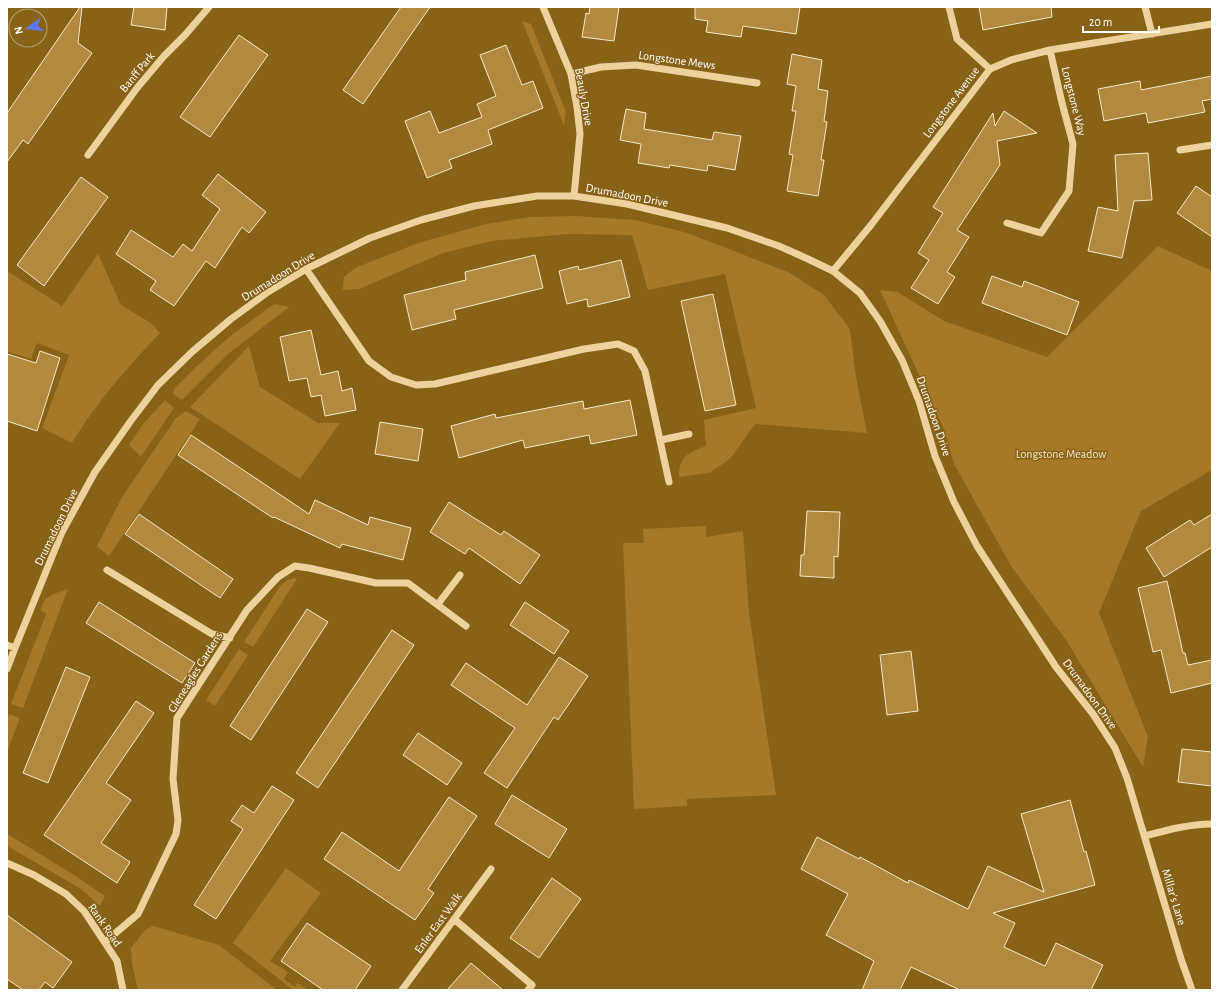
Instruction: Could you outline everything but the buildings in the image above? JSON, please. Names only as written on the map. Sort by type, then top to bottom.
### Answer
[{"type":"street","name":"Banff Park","points":[[88,155],[164,56],[209,7]]},
{"type":"street","name":"Beauly Drive","points":[[543,7],[571,74],[579,121],[580,134],[574,196]]},
{"type":"street","points":[[949,7],[957,39],[990,69]]},
{"type":"street","points":[[1145,7],[1152,34]]},
{"type":"street","name":"Longstone Avenue","points":[[833,271],[871,225],[990,69],[1011,60],[1050,50],[1212,24]]},
{"type":"street","name":"Longstone Way","points":[[1006,223],[1041,233],[1069,191],[1073,144],[1050,50]]},
{"type":"street","name":"Longstone Mews","points":[[571,74],[601,67],[636,65],[757,83]]},
{"type":"street","points":[[1180,150],[1212,145]]},
{"type":"street","name":"Drumadoon Drive","points":[[7,669],[14,648],[62,532],[95,472],[158,385],[206,339],[268,292],[306,269],[370,238],[421,220],[474,206],[537,196],[574,196],[627,204],[728,228],[808,258],[833,271],[860,292],[884,328],[902,360],[919,401],[935,456],[954,502],[977,546],[1056,667],[1093,714],[1115,748],[1128,778],[1138,810]]},
{"type":"street","points":[[306,269],[369,361],[391,377],[416,385],[435,384],[584,349],[618,344],[634,351],[645,371],[669,482]]},
{"type":"street","points":[[661,440],[689,434]]},
{"type":"street","name":"Gleneagles Gardens","points":[[105,942],[138,914],[176,834],[178,820],[174,779],[177,718],[247,610],[278,577],[295,566],[376,583],[408,582],[466,626]]},
{"type":"street","points":[[107,570],[212,634],[230,638]]},
{"type":"street","points":[[438,604],[460,575]]},
{"type":"street","points":[[7,645],[14,648]]},
{"type":"street","name":"Millar's Lane","points":[[1138,810],[1192,990]]},
{"type":"street","points":[[1145,836],[1170,829],[1201,824],[1212,824]]},
{"type":"street","name":"Rank Road","points":[[7,863],[66,894],[84,911],[116,961],[123,990]]},
{"type":"street","name":"Enler East Walk","points":[[402,990],[491,869]]},
{"type":"street","points":[[454,919],[532,984],[528,990]]},
{"type":"green space","points":[[522,21],[531,24],[566,112],[564,125]]},
{"type":"green space","points":[[577,216],[635,220],[688,233],[790,273],[824,295],[850,329],[856,377],[867,433],[755,424],[730,459],[709,473],[679,477],[681,464],[686,456],[706,446],[704,420],[756,408],[725,274],[648,290],[632,235],[567,234],[491,241],[443,253],[359,289],[343,290],[344,277],[355,268],[418,243],[486,224],[530,217]]},
{"type":"green space","name":"Longstone Meadow","points":[[1158,246],[1212,271],[1212,470],[1141,511],[1099,613],[1148,737],[1143,767],[1066,640],[1011,566],[954,464],[944,429],[880,290],[898,292],[944,321],[1047,357]]},
{"type":"green space","points":[[98,254],[121,305],[151,323],[160,333],[124,372],[102,399],[91,413],[72,443],[42,428],[69,355],[37,343],[31,359],[7,351],[7,274],[9,272],[62,306]]},
{"type":"green space","points":[[274,304],[289,307],[228,354],[182,400],[173,394],[174,389],[229,337]]},
{"type":"green space","points":[[249,346],[260,387],[318,423],[340,423],[300,479],[190,407]]},
{"type":"green space","points":[[165,400],[174,408],[141,457],[129,445],[143,424]]},
{"type":"green space","points":[[186,411],[200,419],[109,556],[97,546],[122,497],[176,418]]},
{"type":"green space","points":[[706,526],[706,537],[743,531],[749,613],[776,795],[687,799],[687,806],[634,809],[623,543],[644,543],[643,529]]},
{"type":"green space","points":[[295,578],[297,579],[253,647],[244,642],[280,586],[288,580]]},
{"type":"green space","points":[[68,589],[23,708],[11,704],[46,614],[41,610],[42,605],[51,595]]},
{"type":"green space","points":[[239,649],[248,655],[215,706],[206,700]]},
{"type":"green space","points":[[9,714],[20,718],[7,752],[7,720]]},
{"type":"green space","points":[[7,834],[68,871],[105,896],[100,906],[81,889],[7,846]]},
{"type":"green space","points":[[286,868],[321,893],[270,961],[288,972],[284,979],[295,987],[298,983],[308,990],[293,990],[233,943]]},
{"type":"green space","points":[[153,926],[219,945],[277,990],[138,990],[132,964],[131,948],[145,930]]}]
